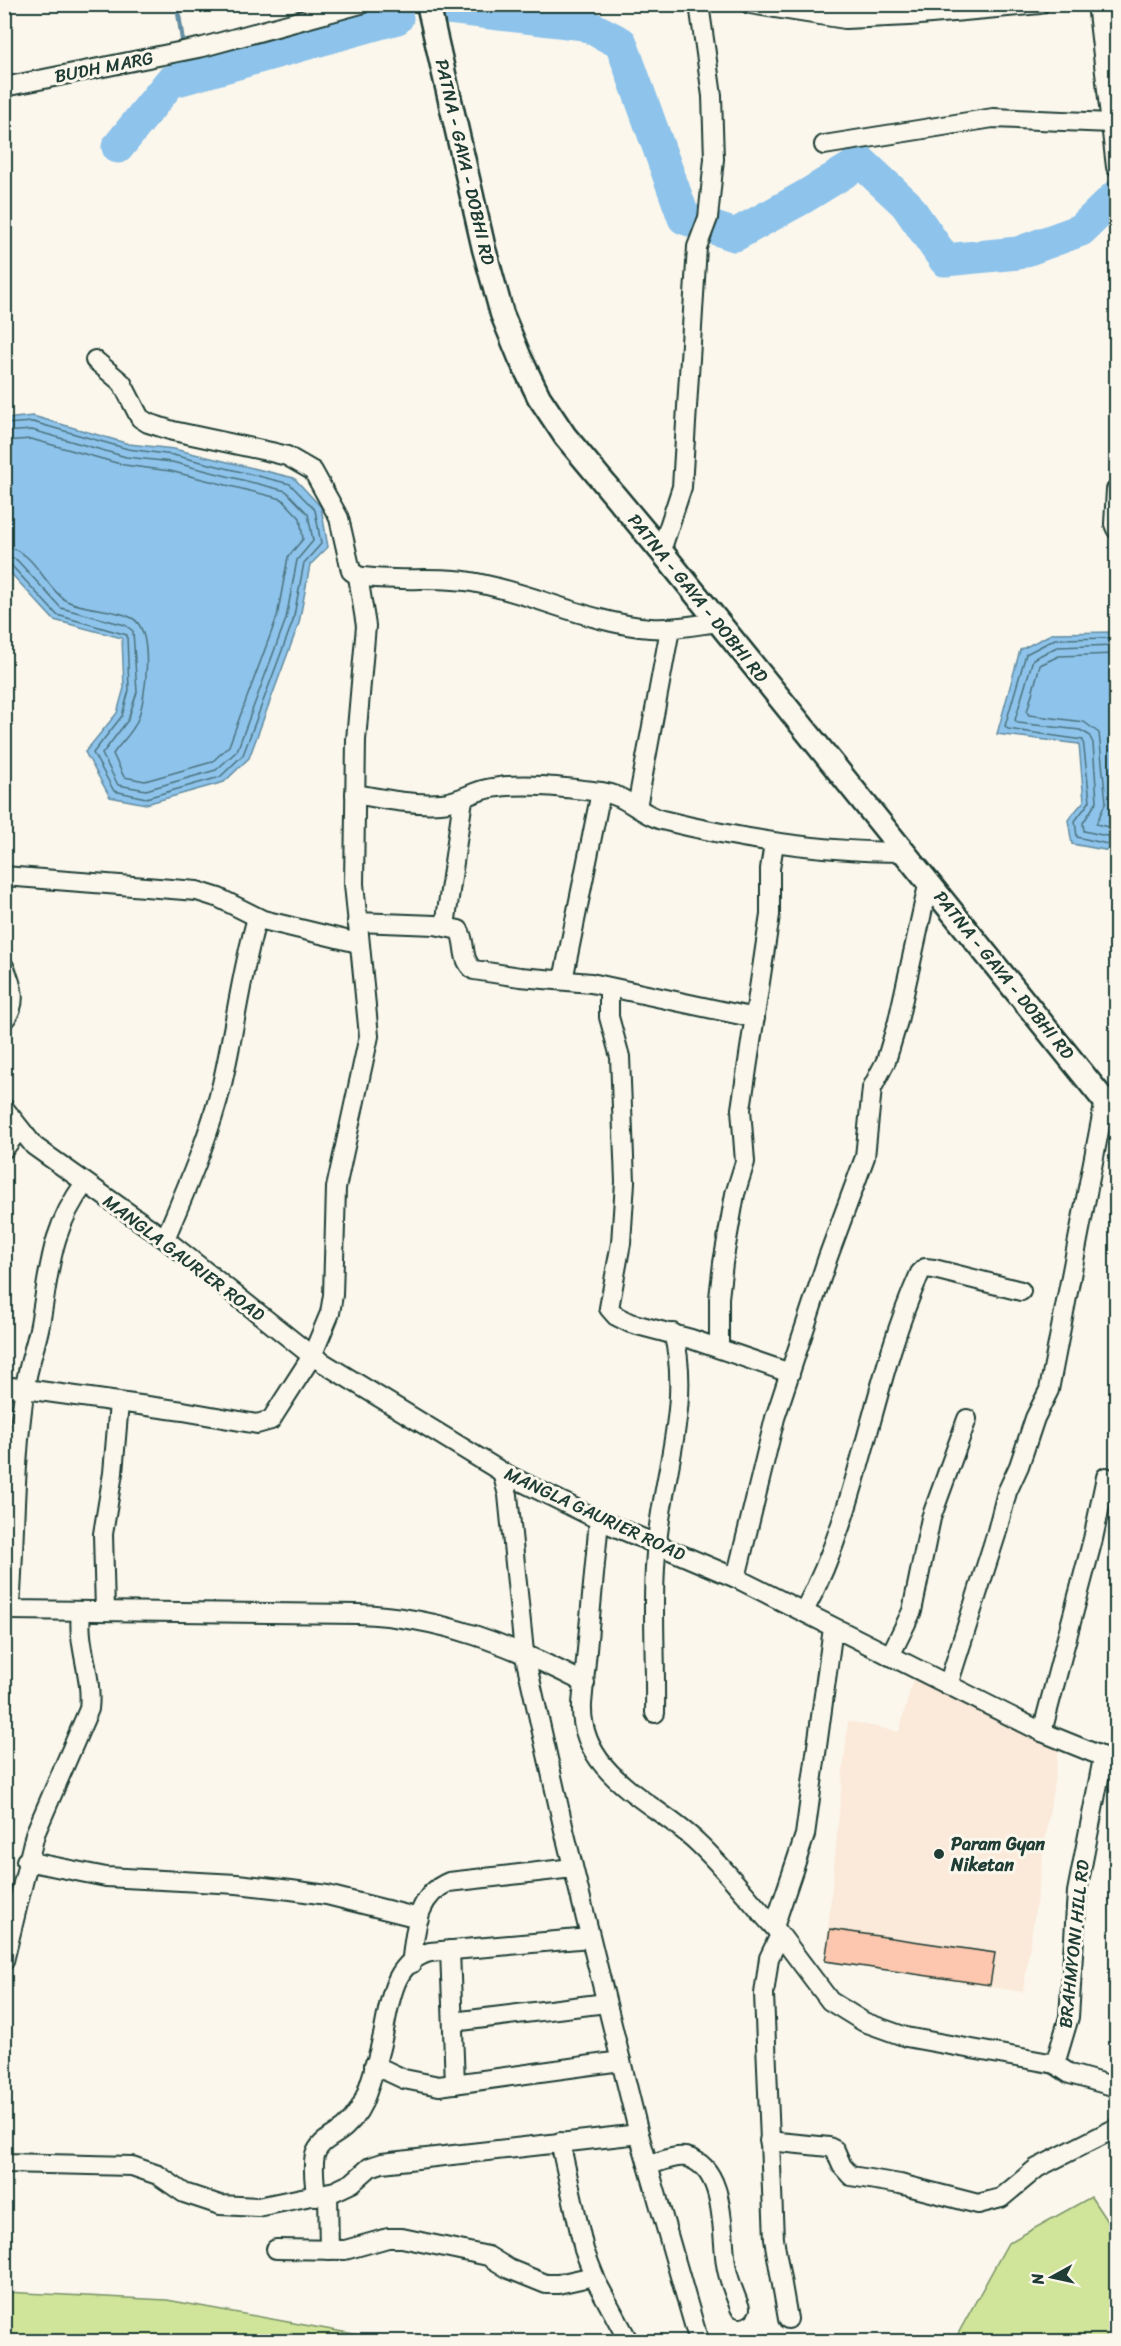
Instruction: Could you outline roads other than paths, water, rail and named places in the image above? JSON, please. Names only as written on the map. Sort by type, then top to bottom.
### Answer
[{"type":"main road","name":"PATNA - GAYA - DOBHI RD","points":[[428,4],[484,249],[502,314],[539,397],[565,436],[661,551],[1111,1107]]},
{"type":"street","name":"BUDH MARG","points":[[4,87],[203,46],[361,4]]},
{"type":"street","points":[[661,551],[682,487],[699,238],[708,218],[714,182],[713,119],[699,4]]},
{"type":"street","points":[[750,4],[845,19],[909,10],[1034,5]]},
{"type":"street","points":[[1097,4],[1116,167]]},
{"type":"street","points":[[824,146],[993,118],[1111,123]]},
{"type":"street","points":[[95,360],[122,383],[140,418],[147,423],[173,431],[279,454],[313,471],[339,519],[351,571],[358,576],[462,580],[531,596],[627,625],[670,628],[718,622]]},
{"type":"street","points":[[1116,490],[1114,524],[1116,529]]},
{"type":"street","points":[[4,1386],[264,1423],[271,1420],[312,1356],[330,1313],[333,1295],[336,1188],[369,1036],[357,922],[356,740],[366,626],[358,576]]},
{"type":"street","points":[[637,807],[670,628]]},
{"type":"street","points":[[355,794],[441,804],[463,799],[483,789],[507,786],[601,792],[622,796],[659,819],[774,843],[852,851],[905,852]]},
{"type":"street","points":[[563,981],[601,792]]},
{"type":"street","points":[[445,926],[463,799]]},
{"type":"street","points":[[719,1348],[720,1283],[731,1213],[745,1161],[741,1109],[770,915],[770,875],[774,843]]},
{"type":"street","points":[[4,876],[197,891],[219,898],[257,918],[358,944]]},
{"type":"street","points":[[736,1578],[775,1418],[865,1157],[872,1088],[886,1061],[898,1021],[928,881]]},
{"type":"street","points":[[165,1239],[201,1155],[222,1086],[243,985],[248,947],[257,918]]},
{"type":"street","points":[[357,922],[445,926],[459,930],[463,936],[465,958],[474,970],[609,987],[755,1018]]},
{"type":"street","points":[[4,966],[12,986],[13,1007],[4,1020]]},
{"type":"street","points":[[609,987],[609,1017],[620,1057],[625,1182],[622,1235],[609,1308],[616,1316],[630,1323],[673,1333],[790,1373]]},
{"type":"street","points":[[948,1685],[996,1535],[1007,1492],[1019,1466],[1035,1418],[1049,1390],[1111,1107]]},
{"type":"street","name":"MANGLA GAURIER ROAD","points":[[4,1108],[19,1130],[34,1146],[165,1239],[312,1356],[502,1472],[599,1520],[736,1578],[1042,1732],[1113,1759]]},
{"type":"street","points":[[4,1149],[19,1130]]},
{"type":"street","points":[[85,1183],[68,1206],[54,1240],[40,1325],[24,1388],[7,1610],[408,1617],[434,1622],[524,1652],[585,1683]]},
{"type":"street","points":[[804,1611],[832,1550],[880,1389],[920,1273],[926,1268],[934,1269],[1021,1291]]},
{"type":"street","points":[[655,1713],[657,1544],[677,1404],[678,1352],[673,1333]]},
{"type":"street","points":[[105,1611],[103,1534],[113,1473],[119,1403]]},
{"type":"street","points":[[890,1656],[912,1611],[931,1518],[967,1419]]},
{"type":"street","points":[[502,1472],[508,1495],[524,1652],[573,1868],[639,2134],[699,2342]]},
{"type":"street","points":[[1042,1732],[1093,1539],[1106,1477]]},
{"type":"street","points":[[599,1520],[581,1719],[584,1731],[608,1772],[639,1799],[685,1830],[777,1931],[803,1962],[830,2001],[864,2022],[906,2037],[1055,2064],[1070,2074],[1116,2087]]},
{"type":"street","points":[[4,1961],[34,1834],[89,1708],[91,1696],[87,1659],[79,1629],[81,1613]]},
{"type":"street","points":[[788,2319],[774,2239],[765,1974],[805,1835],[833,1628]]},
{"type":"street","name":"BRAHMYONI HILL RD","points":[[1055,2064],[1069,2017],[1077,1892],[1113,1759]]},
{"type":"street","points":[[26,1861],[106,1877],[237,1884],[327,1895],[419,1917]]},
{"type":"street","points":[[411,1964],[419,1917],[429,1894],[449,1882],[573,1868]]},
{"type":"street","points":[[329,2250],[322,2194],[314,2167],[316,2154],[321,2144],[355,2117],[366,2094],[393,1984],[421,1955],[450,1950],[590,1938]]},
{"type":"street","points":[[450,1950],[455,2084]]},
{"type":"street","points":[[453,2022],[606,2003]]},
{"type":"street","points":[[374,2065],[424,2085],[455,2084],[621,2061]]},
{"type":"street","points":[[770,2141],[829,2147],[835,2150],[842,2166],[851,2176],[900,2184],[978,2204],[1001,2198],[1037,2168],[1116,2128]]},
{"type":"street","points":[[4,2163],[132,2166],[158,2175],[184,2193],[235,2206],[258,2207],[343,2188],[370,2167],[382,2163],[639,2134]]},
{"type":"street","points":[[560,2142],[584,2250],[594,2276],[629,2342]]},
{"type":"street","points":[[649,2164],[688,2157],[700,2166],[714,2182],[719,2198],[728,2277],[740,2308]]},
{"type":"street","points":[[276,2249],[329,2250],[402,2238],[488,2256],[546,2284],[594,2276]]},
{"type":"water","points":[[33,416],[129,444],[174,449],[294,478],[321,507],[328,547],[310,565],[299,623],[249,758],[224,782],[146,804],[110,797],[85,752],[117,713],[124,688],[122,638],[54,620],[5,567],[5,419]]},
{"type":"water","points":[[1116,632],[1116,852],[1072,844],[1068,820],[1084,801],[1079,744],[997,734],[1020,650],[1053,633]]},
{"type":"waterway","points":[[177,4],[188,77]]},
{"type":"waterway","points":[[448,8],[584,24],[621,43],[684,218],[735,235],[861,162],[906,204],[945,260],[1018,253],[1081,230],[1116,196]]},
{"type":"waterway","points":[[118,147],[170,82],[397,18]]},
{"type":"place","name":"Param Gyan Niketan","points":[[939,1854]]}]
